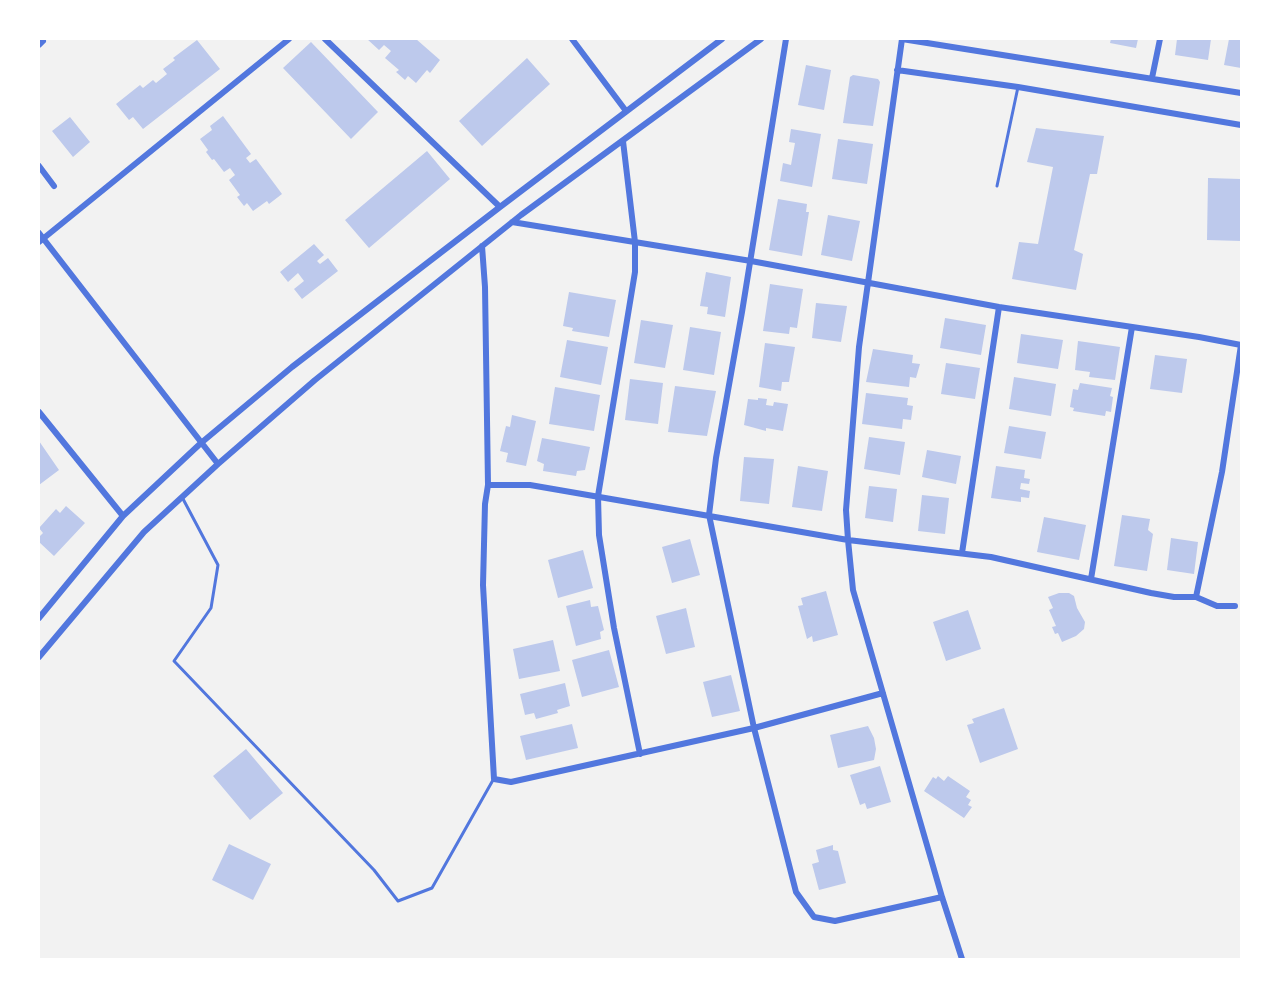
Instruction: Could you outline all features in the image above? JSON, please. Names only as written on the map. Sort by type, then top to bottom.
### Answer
[{"type":"street","points":[[218,464],[40,238],[289,39]]},
{"type":"street","points":[[325,39],[500,207]]},
{"type":"street","points":[[572,39],[626,111]]},
{"type":"street","points":[[39,618],[123,516],[201,443],[292,367],[722,39]]},
{"type":"street","points":[[39,657],[144,532],[315,380],[512,222],[761,39]]},
{"type":"street","points":[[786,39],[751,261],[716,458],[709,515],[754,728],[796,892],[814,917],[835,921],[942,897]]},
{"type":"street","points":[[962,959],[854,590],[846,510],[857,370],[902,39],[1241,93]]},
{"type":"street","points":[[1152,78],[1160,39]]},
{"type":"street","points":[[897,70],[1018,87],[1241,125]]},
{"type":"street","points":[[622,141],[635,242],[635,273],[598,496],[598,535],[614,628],[640,754]]},
{"type":"street","points":[[39,166],[54,186]]},
{"type":"street","points":[[512,222],[751,261],[999,307],[1241,345],[1222,472],[1196,597]]},
{"type":"street","points":[[482,246],[486,287],[488,485],[485,504],[483,585],[494,779],[511,782],[640,754],[754,728],[883,693]]},
{"type":"street","points":[[962,553],[999,307]]},
{"type":"street","points":[[1091,579],[1132,327]]},
{"type":"street","points":[[39,412],[123,516]]},
{"type":"street","points":[[488,485],[530,484],[848,540],[991,557],[1174,597],[1196,597],[1217,606],[1235,606]]},
{"type":"lane","points":[[997,186],[1018,87]]},
{"type":"lane","points":[[182,497],[218,565],[211,608],[174,661],[374,870],[398,901],[432,888],[494,779]]},
{"type":"building","points":[[367,39],[416,39],[440,60],[430,73],[427,70],[416,83],[408,76],[405,80],[396,72],[399,70],[385,58],[391,51],[384,45],[379,50]]},
{"type":"building","points":[[1111,39],[1138,39],[1136,48],[1110,43]]},
{"type":"building","points":[[1177,39],[1211,39],[1208,60],[1175,55]]},
{"type":"building","points":[[1229,39],[1241,39],[1241,68],[1224,65]]},
{"type":"building","points":[[197,40],[220,69],[143,129],[133,117],[129,120],[116,104],[140,85],[143,88],[153,80],[156,83],[167,74],[163,69],[175,60],[173,58]]},
{"type":"building","points":[[311,42],[378,112],[351,139],[283,68]]},
{"type":"building","points":[[527,58],[550,84],[482,146],[459,121]]},
{"type":"building","points":[[806,65],[831,70],[824,110],[798,105]]},
{"type":"building","points":[[853,75],[878,79],[880,82],[873,126],[843,123],[850,77]]},
{"type":"building","points":[[223,116],[251,154],[246,158],[250,163],[256,159],[282,194],[269,204],[267,201],[253,211],[247,203],[244,206],[237,197],[240,195],[229,180],[235,175],[230,168],[224,172],[206,152],[208,150],[200,139],[212,130],[210,126]]},
{"type":"building","points":[[70,117],[90,142],[73,157],[52,131]]},
{"type":"building","points":[[1036,128],[1104,136],[1097,174],[1090,174],[1074,250],[1083,254],[1076,290],[1012,279],[1019,242],[1038,244],[1053,167],[1027,162]]},
{"type":"building","points":[[791,129],[821,134],[812,187],[780,181],[783,163],[791,165],[795,143],[789,142]]},
{"type":"building","points":[[838,139],[873,144],[867,184],[832,179]]},
{"type":"building","points":[[427,151],[450,179],[369,248],[345,220]]},
{"type":"building","points":[[1208,178],[1241,179],[1241,241],[1207,240]]},
{"type":"building","points":[[778,199],[807,204],[806,212],[809,212],[802,256],[769,250]]},
{"type":"building","points":[[828,215],[860,221],[852,261],[821,255]]},
{"type":"building","points":[[314,244],[324,255],[317,261],[320,264],[328,258],[338,271],[302,299],[294,289],[304,281],[298,273],[288,282],[280,272]]},
{"type":"building","points":[[706,272],[731,277],[725,317],[707,314],[708,307],[700,306]]},
{"type":"building","points":[[770,284],[803,289],[797,328],[790,327],[789,334],[763,331]]},
{"type":"building","points":[[569,292],[616,300],[609,337],[572,331],[573,328],[563,326]]},
{"type":"building","points":[[816,303],[847,306],[841,342],[812,338]]},
{"type":"building","points":[[945,318],[986,325],[981,355],[940,348]]},
{"type":"building","points":[[641,320],[673,325],[665,368],[634,363]]},
{"type":"building","points":[[690,327],[721,332],[714,375],[683,370]]},
{"type":"building","points":[[1021,334],[1063,340],[1058,369],[1017,363]]},
{"type":"building","points":[[567,340],[608,347],[601,385],[560,377]]},
{"type":"building","points":[[1078,341],[1120,347],[1115,380],[1089,377],[1090,372],[1075,370]]},
{"type":"building","points":[[765,343],[795,347],[789,382],[782,382],[781,391],[759,387]]},
{"type":"building","points":[[873,349],[913,355],[912,363],[920,364],[916,378],[910,377],[909,387],[866,382]]},
{"type":"building","points":[[1155,355],[1187,359],[1182,393],[1150,389]]},
{"type":"building","points":[[946,363],[980,368],[975,399],[941,394]]},
{"type":"building","points":[[1014,377],[1056,384],[1051,416],[1009,409]]},
{"type":"building","points":[[630,379],[663,383],[658,424],[625,420]]},
{"type":"building","points":[[1080,383],[1112,388],[1111,412],[1106,411],[1105,416],[1073,411],[1074,408],[1070,407],[1073,389],[1078,390]]},
{"type":"building","points":[[675,386],[716,391],[707,436],[668,432]]},
{"type":"building","points":[[555,387],[600,395],[594,431],[549,424]]},
{"type":"building","points":[[866,393],[908,398],[907,405],[913,406],[911,420],[903,419],[902,429],[862,424]]},
{"type":"building","points":[[758,398],[767,399],[766,405],[773,406],[774,402],[788,404],[783,431],[766,428],[766,431],[744,425],[748,399],[758,400]]},
{"type":"building","points":[[512,415],[536,421],[526,466],[506,462],[508,453],[500,451],[506,426],[510,427]]},
{"type":"building","points":[[1009,426],[1046,432],[1041,459],[1004,453]]},
{"type":"building","points":[[869,437],[905,442],[900,475],[864,469]]},
{"type":"building","points":[[542,438],[590,447],[585,470],[577,471],[576,476],[543,471],[544,464],[537,461]]},
{"type":"building","points":[[39,441],[59,470],[39,485]]},
{"type":"building","points":[[927,450],[961,456],[956,484],[922,477]]},
{"type":"building","points":[[744,457],[774,459],[769,504],[740,501]]},
{"type":"building","points":[[798,466],[828,471],[822,511],[792,507]]},
{"type":"building","points":[[996,466],[1025,470],[1024,478],[1030,479],[1029,484],[1021,483],[1020,489],[1030,491],[1029,498],[1021,497],[1021,502],[991,498]]},
{"type":"building","points":[[869,486],[897,489],[893,522],[865,518]]},
{"type":"building","points":[[922,495],[949,498],[945,534],[918,531]]},
{"type":"building","points":[[66,506],[85,523],[54,556],[39,542],[39,537],[43,533],[39,528],[56,509],[60,513]]},
{"type":"building","points":[[1122,515],[1150,519],[1148,530],[1153,534],[1147,571],[1114,566]]},
{"type":"building","points":[[1044,517],[1086,525],[1079,560],[1037,552]]},
{"type":"building","points":[[1171,538],[1198,542],[1194,574],[1167,570]]},
{"type":"building","points":[[690,539],[700,575],[672,583],[662,547]]},
{"type":"building","points":[[583,550],[593,588],[558,598],[548,560]]},
{"type":"building","points":[[826,591],[838,635],[813,642],[812,636],[807,639],[798,606],[803,605],[801,598]]},
{"type":"building","points":[[1059,593],[1069,593],[1074,596],[1077,608],[1085,622],[1084,629],[1076,636],[1062,642],[1052,627],[1056,626],[1049,610],[1053,608],[1048,597]]},
{"type":"building","points":[[590,600],[591,607],[598,606],[604,630],[600,632],[601,639],[576,646],[566,606]]},
{"type":"building","points":[[686,608],[695,647],[666,654],[656,616]]},
{"type":"building","points":[[968,610],[981,649],[946,661],[933,622]]},
{"type":"building","points":[[553,640],[560,671],[519,679],[513,649]]},
{"type":"building","points":[[609,650],[619,687],[582,697],[572,660]]},
{"type":"building","points":[[731,675],[740,711],[712,717],[703,682]]},
{"type":"building","points":[[565,683],[570,706],[557,710],[558,713],[536,719],[534,713],[525,715],[520,694]]},
{"type":"building","points":[[1004,708],[1018,749],[980,763],[967,725],[974,723],[972,719]]},
{"type":"building","points":[[572,724],[578,748],[526,760],[520,736]]},
{"type":"building","points":[[868,726],[876,749],[874,760],[838,768],[830,735]]},
{"type":"building","points":[[246,749],[283,793],[250,820],[213,776]]},
{"type":"building","points":[[880,766],[891,802],[867,809],[865,803],[860,805],[850,775]]},
{"type":"building","points":[[938,776],[944,781],[948,776],[970,791],[966,797],[971,800],[968,805],[972,807],[964,818],[924,791],[933,777],[936,779]]},
{"type":"building","points":[[229,844],[271,864],[253,900],[212,880]]},
{"type":"building","points":[[833,845],[833,850],[838,851],[846,883],[819,890],[812,864],[819,862],[816,850]]}]
